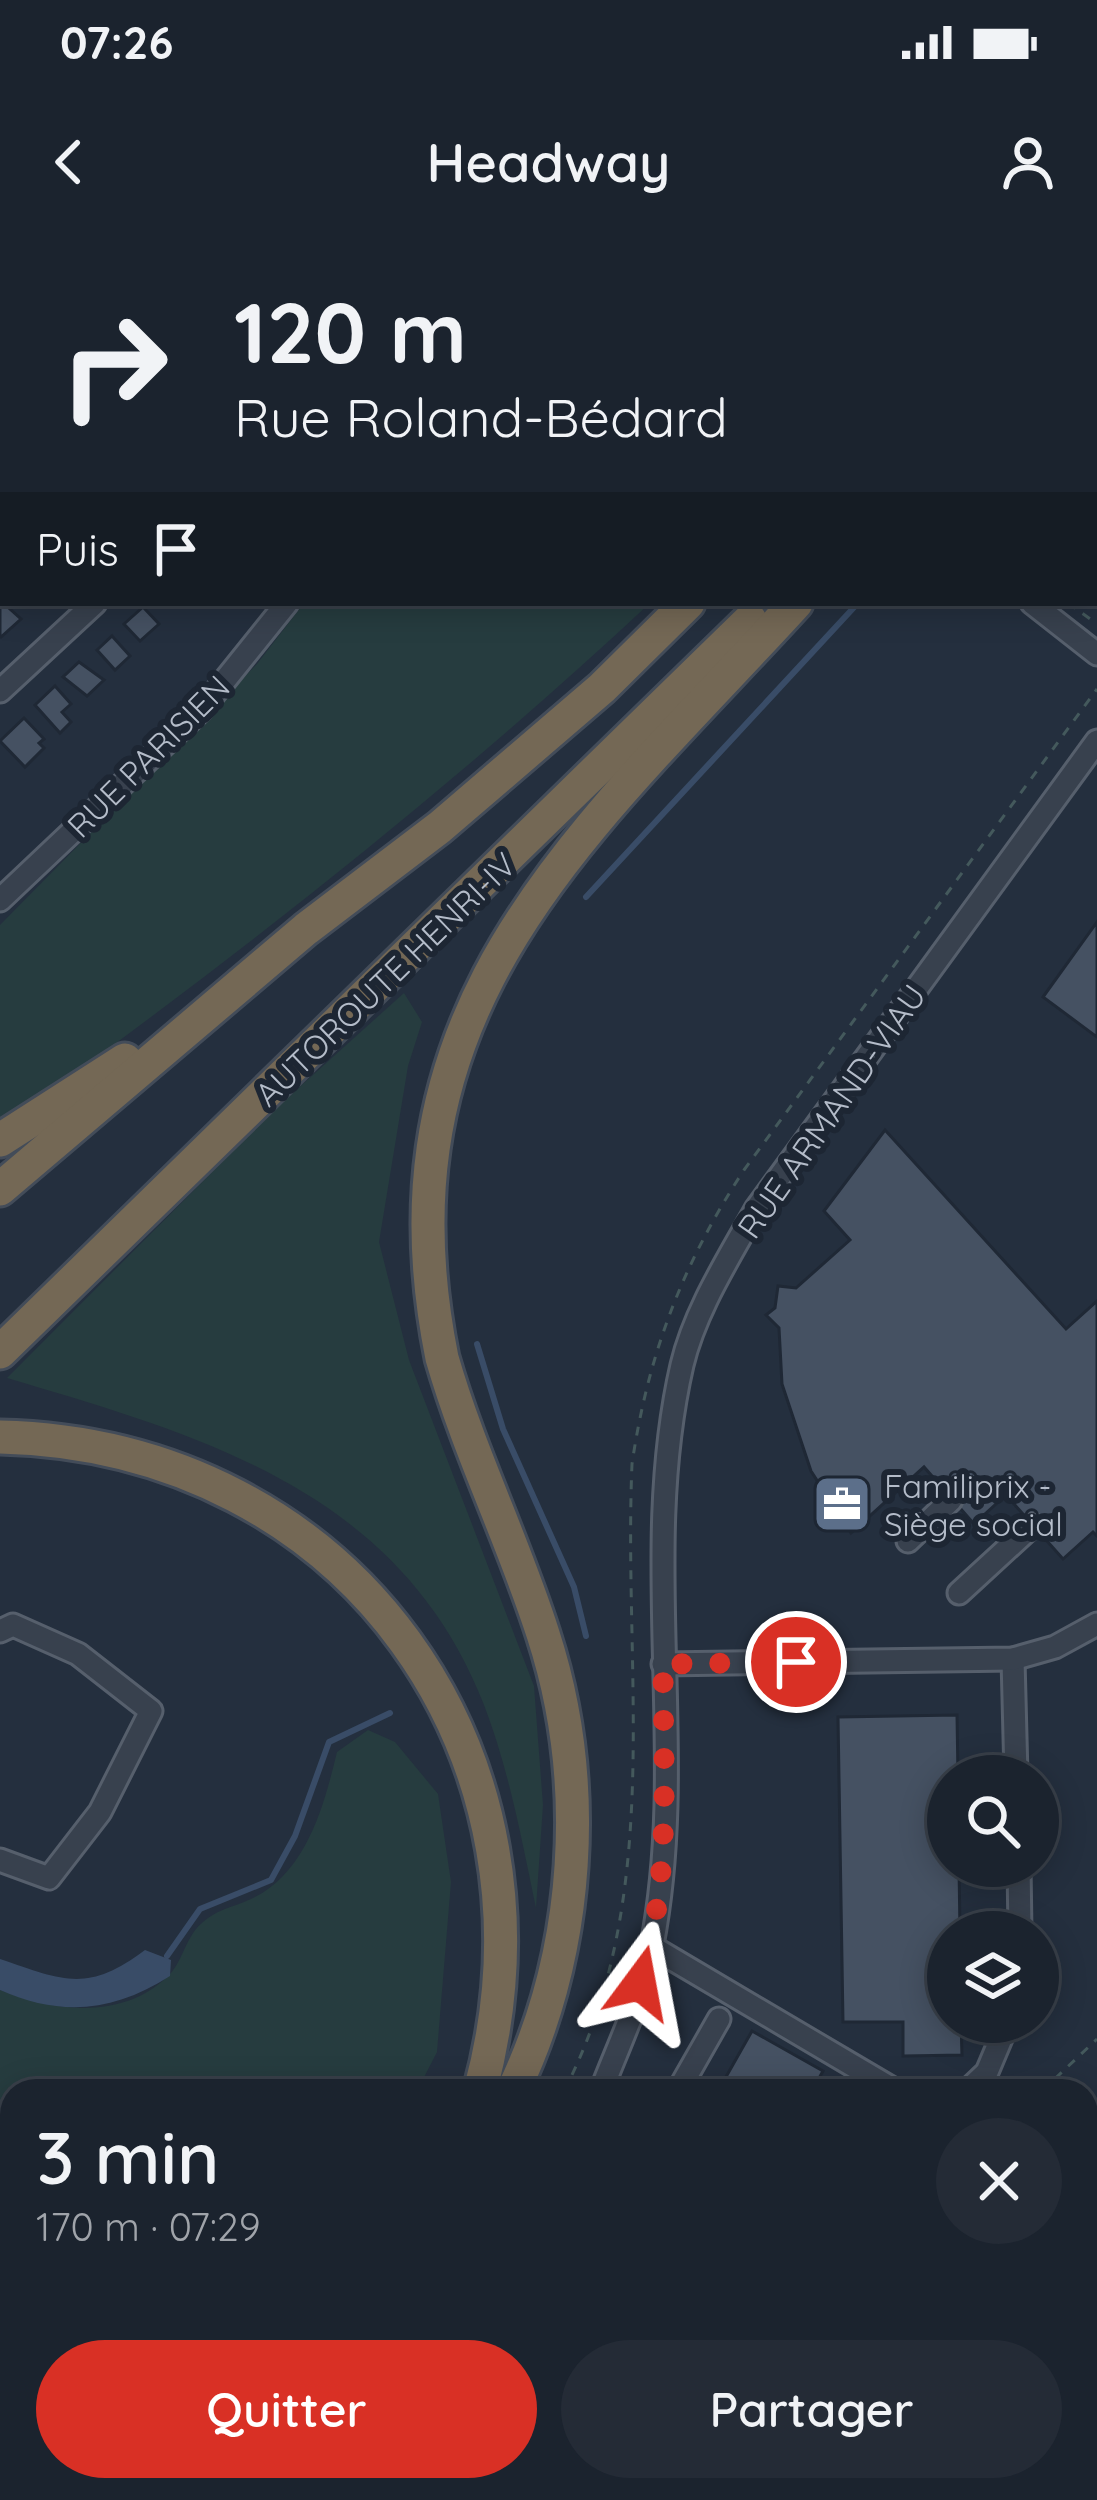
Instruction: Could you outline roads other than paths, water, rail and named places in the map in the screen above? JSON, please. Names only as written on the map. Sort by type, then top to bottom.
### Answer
[{"type":"highway","points":[[0,1140],[107,1072],[440,827],[602,688],[685,606]]},
{"type":"highway","name":"AUTOROUTE HENRI-IV","points":[[0,1352],[764,606]]},
{"type":"highway","points":[[518,2079],[561,1945],[571,1856],[568,1742],[544,1637],[442,1358],[432,1309],[427,1219],[436,1119],[447,1071],[480,988],[529,904],[578,840],[793,606]]},
{"type":"highway","points":[[0,1189],[306,929]]},
{"type":"highway","points":[[0,1437],[95,1446],[219,1486],[314,1546],[356,1583],[403,1640],[464,1745],[493,1837],[505,1945],[496,2024],[483,2079]]},
{"type":"street","points":[[0,691],[92,606]]},
{"type":"street","name":"RUE PARISIEN","points":[[0,900],[201,710],[285,606]]},
{"type":"street","points":[[1036,606],[1097,654]]},
{"type":"street","name":"RUE ARMAND-VIAU","points":[[609,2079],[652,1946],[663,1819],[663,1484],[683,1361],[714,1286],[756,1209],[1097,741]]},
{"type":"street","points":[[908,1541],[951,1499]]},
{"type":"street","points":[[959,1593],[1033,1526]]},
{"type":"street","points":[[663,1664],[1013,1659],[1055,1647],[1097,1624]]},
{"type":"street","points":[[0,1631],[13,1625],[78,1654],[151,1711],[100,1812],[49,1878],[0,1860]]},
{"type":"street","points":[[1013,1659],[1015,1755]]},
{"type":"street","points":[[652,1946],[876,2079]]},
{"type":"street","points":[[685,2079],[719,2019]]},
{"type":"street","points":[[980,2079],[1000,2043]]},
{"type":"water","points":[[145,1950],[171,1960],[170,1976],[108,2003],[66,2007],[0,1990],[0,1959],[75,1979],[107,1973]]},
{"type":"waterway","points":[[586,897],[855,606]]},
{"type":"waterway","points":[[477,1344],[503,1429],[574,1587],[586,1636]]},
{"type":"waterway","points":[[167,1956],[200,1909],[271,1880],[295,1836],[329,1742],[390,1713]]},
{"type":"place","name":"Familiprix - Siège social","points":[[842,1504]]}]
